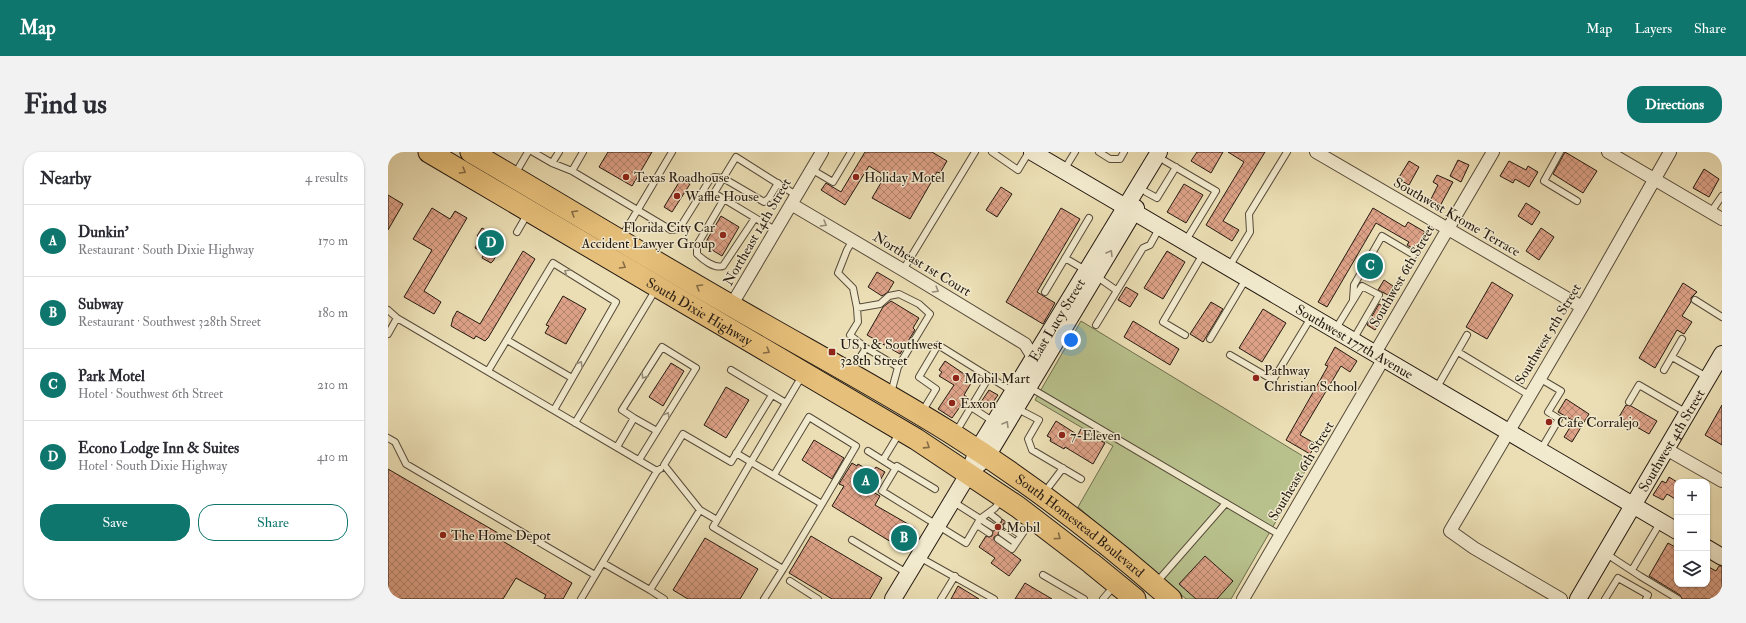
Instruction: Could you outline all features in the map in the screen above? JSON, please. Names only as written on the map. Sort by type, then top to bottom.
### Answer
[{"type":"highway","name":"South Dixie Highway","points":[[429,152],[530,210],[662,277],[731,306],[890,396],[954,435],[981,454]]},
{"type":"highway","name":"South Dixie Highway","points":[[471,152],[620,240],[662,277],[804,372],[969,473]]},
{"type":"highway","name":"South Homestead Boulevard","points":[[981,454],[1042,495],[1104,542],[1171,599]]},
{"type":"highway","name":"South Homestead Boulevard","points":[[969,473],[1033,518],[1110,591],[1135,599]]},
{"type":"street","name":"Northeast 14th Street","points":[[731,306],[822,152]]},
{"type":"street","name":"Southwest 177th Avenue","points":[[1031,152],[1380,355],[1507,432],[1674,529]]},
{"type":"street","name":"Southwest Krome Terrace","points":[[1316,152],[1582,307]]},
{"type":"street","name":"Southwest 6th Street","points":[[1380,355],[1447,228],[1493,152]]},
{"type":"street","points":[[1608,152],[1722,219]]},
{"type":"street","name":"Southwest 5th Street","points":[[1561,599],[1474,548],[1450,531],[1582,307],[1670,152]]},
{"type":"street","name":"East Lucy Street","points":[[1130,209],[1146,192],[1168,158]]},
{"type":"street","name":"East Lucy Street","points":[[893,599],[1041,352],[1064,318],[1130,209],[1168,158]]},
{"type":"street","name":"Northeast 1st Court","points":[[794,199],[853,240],[1025,344],[1041,352]]},
{"type":"street","name":"East Lucy Street","points":[[981,454],[994,422],[1012,400],[1029,387],[1041,352]]},
{"type":"street","name":"Southwest 4th Street","points":[[1578,599],[1722,354]]},
{"type":"street","name":"Southeast 6th Street","points":[[1243,599],[1380,355]]},
{"type":"street","points":[[1666,449],[1722,481]]},
{"type":"lane","points":[[513,177],[528,152]]},
{"type":"lane","points":[[533,152],[552,164],[572,171],[671,230],[680,229],[709,181],[714,177],[723,178],[764,202],[769,198],[778,183]]},
{"type":"lane","points":[[552,164],[559,152]]},
{"type":"lane","points":[[572,171],[583,152]]},
{"type":"lane","points":[[620,240],[672,152]]},
{"type":"lane","points":[[729,152],[778,183],[794,199]]},
{"type":"lane","points":[[811,170],[833,182],[851,152]]},
{"type":"lane","points":[[992,152],[1018,170],[1031,152]]},
{"type":"lane","points":[[1063,171],[1075,152]]},
{"type":"lane","points":[[1099,152],[1110,159],[1120,159],[1124,152]]},
{"type":"lane","points":[[1229,267],[1250,232],[1249,214],[1287,152]]},
{"type":"lane","points":[[1560,152],[1544,181],[1577,201]]},
{"type":"lane","points":[[903,270],[973,153]]},
{"type":"lane","points":[[736,157],[714,192],[775,230]]},
{"type":"lane","points":[[1168,158],[1216,190],[1185,242]]},
{"type":"lane","points":[[1712,212],[1722,196]]},
{"type":"lane","points":[[724,199],[696,245],[697,254],[700,257],[716,266],[723,266],[755,218]]},
{"type":"lane","points":[[517,232],[530,210]]},
{"type":"lane","points":[[1044,292],[1089,218]]},
{"type":"lane","points":[[1096,325],[1143,248],[1150,245],[1160,227]]},
{"type":"lane","points":[[1354,300],[1354,285],[1382,236],[1414,255]]},
{"type":"lane","points":[[853,240],[847,250],[838,273],[853,288],[858,308],[858,322],[850,335],[866,348],[898,367]]},
{"type":"lane","points":[[1185,335],[1163,322],[1204,253]]},
{"type":"lane","points":[[1065,258],[1116,290]]},
{"type":"lane","points":[[488,371],[553,263],[616,302],[554,410]]},
{"type":"lane","points":[[575,422],[662,277]]},
{"type":"lane","points":[[1210,339],[1247,278]]},
{"type":"lane","points":[[1336,330],[1362,286],[1379,296],[1352,340]]},
{"type":"lane","points":[[858,308],[880,304],[889,296],[899,294],[919,304],[930,314],[898,367],[890,396]]},
{"type":"lane","points":[[1695,300],[1722,317]]},
{"type":"lane","points":[[388,310],[397,318],[657,471]]},
{"type":"lane","points":[[1230,355],[1273,380],[1312,316]]},
{"type":"lane","points":[[388,334],[397,318]]},
{"type":"lane","points":[[1436,389],[1467,335]]},
{"type":"lane","points":[[1664,370],[1682,339]]},
{"type":"lane","points":[[507,340],[572,378]]},
{"type":"lane","points":[[920,415],[936,389],[919,377],[938,345],[989,377],[1012,400],[1038,420],[1028,439],[1032,450],[1081,479]]},
{"type":"lane","points":[[639,460],[658,432],[696,368],[662,347],[622,410],[658,432]]},
{"type":"lane","points":[[850,373],[866,348]]},
{"type":"lane","points":[[1458,352],[1529,395]]},
{"type":"lane","points":[[1672,357],[1708,378]]},
{"type":"lane","points":[[731,370],[786,403]]},
{"type":"lane","points":[[783,569],[712,527],[804,372]]},
{"type":"lane","points":[[954,435],[989,377]]},
{"type":"lane","points":[[1539,378],[1561,391],[1548,412],[1559,419],[1540,451]]},
{"type":"lane","points":[[1629,402],[1639,385],[1687,414]]},
{"type":"lane","points":[[1029,387],[1280,535]]},
{"type":"lane","points":[[581,599],[657,471],[664,466],[683,434],[731,462],[772,395]]},
{"type":"lane","points":[[970,407],[994,422]]},
{"type":"lane","points":[[764,599],[856,446],[809,417],[774,475]]},
{"type":"lane","points":[[617,447],[634,418]]},
{"type":"lane","points":[[883,460],[901,430]]},
{"type":"lane","points":[[388,438],[395,442],[406,464],[595,575]]},
{"type":"lane","points":[[868,451],[936,489]]},
{"type":"lane","points":[[736,453],[822,504]]},
{"type":"lane","points":[[664,466],[700,510],[717,520]]},
{"type":"lane","points":[[896,468],[882,491],[966,543],[979,522],[1004,497]]},
{"type":"lane","points":[[1042,495],[1063,468]]},
{"type":"lane","points":[[952,501],[991,530]]},
{"type":"lane","points":[[1154,584],[1226,502]]},
{"type":"lane","points":[[650,590],[700,510]]},
{"type":"lane","points":[[989,513],[998,520]]},
{"type":"lane","points":[[1000,536],[1016,543],[1033,518]]},
{"type":"lane","points":[[1632,570],[1661,521]]},
{"type":"lane","points":[[1007,526],[1021,535]]},
{"type":"lane","points":[[852,540],[908,574]]},
{"type":"lane","points":[[1605,553],[1678,599]]},
{"type":"lane","points":[[919,557],[994,599]]},
{"type":"lane","points":[[603,563],[664,599]]},
{"type":"lane","points":[[1043,575],[1084,599]]},
{"type":"lane","points":[[941,599],[955,576]]},
{"type":"lane","points":[[1606,599],[1618,578],[1648,596],[1646,599]]},
{"type":"lane","points":[[790,581],[818,599]]},
{"type":"green space","points":[[1081,321],[1311,461],[1231,599],[1186,599],[1078,507],[1113,446],[1035,400]]},
{"type":"building","name":"Texas Roadhouse","points":[[608,152],[652,152],[632,186],[599,167]]},
{"type":"building","points":[[865,152],[932,152],[947,161],[940,173],[937,172],[910,219],[872,198],[885,176],[869,166],[845,205],[821,190],[826,183],[841,192]]},
{"type":"building","points":[[1197,152],[1223,152],[1211,173],[1191,161]]},
{"type":"building","points":[[1228,152],[1265,152],[1223,221],[1239,230],[1232,241],[1206,225],[1244,162]]},
{"type":"building","points":[[1565,152],[1597,171],[1583,193],[1553,174]]},
{"type":"building","points":[[1458,160],[1469,165],[1461,182],[1450,176]]},
{"type":"building","points":[[1409,161],[1419,167],[1409,185],[1398,179]]},
{"type":"building","points":[[1509,161],[1526,170],[1528,166],[1538,172],[1529,187],[1515,179],[1513,183],[1500,176]]},
{"type":"building","points":[[1704,169],[1719,179],[1709,197],[1693,188]]},
{"type":"building","points":[[1437,175],[1453,182],[1440,206],[1430,201],[1438,185],[1433,182]]},
{"type":"building","name":"Waffle House","points":[[681,179],[690,184],[672,212],[664,207]]},
{"type":"building","points":[[1184,184],[1203,195],[1186,223],[1167,212]]},
{"type":"building","points":[[1001,187],[1012,194],[997,217],[986,210]]},
{"type":"building","points":[[388,195],[403,204],[388,230]]},
{"type":"building","points":[[1526,203],[1540,212],[1532,225],[1518,216]]},
{"type":"building","points":[[432,208],[450,219],[455,211],[467,218],[424,291],[441,302],[434,314],[404,297],[432,250],[413,239]]},
{"type":"building","points":[[1061,208],[1080,219],[1037,292],[1055,303],[1043,324],[1006,302]]},
{"type":"building","points":[[1373,208],[1405,227],[1408,222],[1425,232],[1422,236],[1426,238],[1418,252],[1407,245],[1409,242],[1376,223],[1327,307],[1318,302]]},
{"type":"building","points":[[721,216],[739,227],[722,256],[704,245]]},
{"type":"building","points":[[482,228],[505,241],[491,263],[482,258],[484,253],[475,248],[480,238],[477,236]]},
{"type":"building","points":[[1541,228],[1554,237],[1539,260],[1526,251]]},
{"type":"building","points":[[523,251],[535,259],[488,338],[485,341],[476,336],[474,339],[451,326],[457,311],[480,324]]},
{"type":"building","points":[[1167,251],[1185,262],[1163,299],[1144,288]]},
{"type":"building","points":[[877,272],[894,282],[888,292],[882,296],[868,287]]},
{"type":"building","points":[[1384,280],[1393,286],[1388,295],[1378,290]]},
{"type":"building","points":[[1492,282],[1513,295],[1487,339],[1466,327]]},
{"type":"building","points":[[1683,283],[1697,292],[1691,298],[1691,302],[1682,316],[1692,322],[1684,334],[1677,330],[1655,368],[1639,358]]},
{"type":"building","points":[[1126,287],[1138,294],[1130,307],[1118,300]]},
{"type":"building","points":[[563,296],[586,309],[566,344],[545,333],[549,326],[546,325]]},
{"type":"building","points":[[891,301],[919,318],[913,328],[915,330],[900,354],[867,335],[883,307]]},
{"type":"building","points":[[1211,302],[1223,309],[1203,342],[1190,334]]},
{"type":"building","points":[[1379,304],[1388,309],[1375,330],[1367,325]]},
{"type":"building","points":[[1263,309],[1286,323],[1262,362],[1239,348]]},
{"type":"building","points":[[1133,321],[1179,349],[1170,365],[1124,337]]},
{"type":"building","points":[[1335,347],[1357,361],[1350,372],[1341,366],[1300,435],[1316,444],[1310,454],[1286,440],[1328,366],[1325,365]]},
{"type":"building","points":[[945,361],[973,380],[964,395],[967,397],[952,418],[938,409],[954,385],[939,376],[942,372],[939,370]]},
{"type":"building","points":[[671,363],[684,371],[663,406],[649,397]]},
{"type":"building","points":[[726,387],[749,400],[726,438],[704,425]]},
{"type":"building","name":"Exxon","points":[[989,390],[998,395],[989,408],[981,402]]},
{"type":"building","points":[[1566,399],[1589,414],[1572,442],[1564,437],[1574,421],[1558,412]]},
{"type":"building","points":[[1626,405],[1631,406],[1657,421],[1649,434],[1619,417]]},
{"type":"building","points":[[1722,405],[1722,445],[1705,435]]},
{"type":"building","points":[[1056,421],[1078,435],[1081,429],[1105,443],[1093,464],[1065,447],[1064,449],[1050,441],[1051,438],[1047,436]]},
{"type":"building","points":[[814,440],[844,458],[832,479],[802,460]]},
{"type":"building","points":[[852,463],[857,466],[858,464],[872,472],[876,467],[885,472],[873,492],[880,496],[875,505],[915,528],[901,548],[832,506],[844,486],[839,484]]},
{"type":"building","name":"The Home Depot","points":[[388,469],[498,533],[496,537],[572,583],[563,599],[544,599],[546,595],[516,578],[503,599],[388,599]]},
{"type":"building","points":[[1669,477],[1674,480],[1674,498],[1667,494],[1663,500],[1653,495],[1662,481],[1666,483]]},
{"type":"building","points":[[1002,519],[1006,522],[1003,524],[1004,529],[999,530],[998,535],[994,537],[994,540],[1021,560],[1009,576],[991,563],[995,558],[979,547],[986,536],[992,536],[993,531],[997,529],[996,524],[1001,523]]},
{"type":"building","points":[[811,536],[882,578],[870,599],[832,599],[789,573]]},
{"type":"building","points":[[705,538],[758,569],[740,599],[688,599],[673,590]]},
{"type":"building","points":[[1668,543],[1674,546],[1674,587],[1710,587],[1710,568],[1716,571],[1719,566],[1722,566],[1722,599],[1682,599],[1680,595],[1649,576]]},
{"type":"building","points":[[1205,556],[1233,581],[1217,599],[1196,599],[1179,584]]},
{"type":"building","points":[[1025,583],[1030,586],[1052,599],[1015,599]]},
{"type":"building","points":[[958,586],[979,599],[951,599]]},
{"type":"place","name":"Texas Roadhouse","points":[[626,177]]},
{"type":"place","name":"Holiday Motel","points":[[856,177]]},
{"type":"place","name":"Waffle House","points":[[677,196]]},
{"type":"place","name":"Florida City Car Accident Lawyer Group","points":[[723,235]]},
{"type":"place","name":"Econo Lodge Inn & Suites","points":[[491,243]]},
{"type":"place","name":"Park Motel","points":[[1370,266]]},
{"type":"place","name":"US 1 & Southwest 328th Street","points":[[832,352]]},
{"type":"place","name":"Mobil Mart","points":[[956,378]]},
{"type":"place","name":"Pathway Christian School","points":[[1256,378]]},
{"type":"place","name":"Exxon","points":[[952,403]]},
{"type":"place","name":"Cafe Corralejo","points":[[1549,422]]},
{"type":"place","name":"7-Eleven","points":[[1062,435]]},
{"type":"place","name":"Dunkin'","points":[[866,481]]},
{"type":"place","name":"Mobil","points":[[998,527]]},
{"type":"place","name":"The Home Depot","points":[[443,535]]},
{"type":"place","name":"Subway","points":[[904,538]]}]
